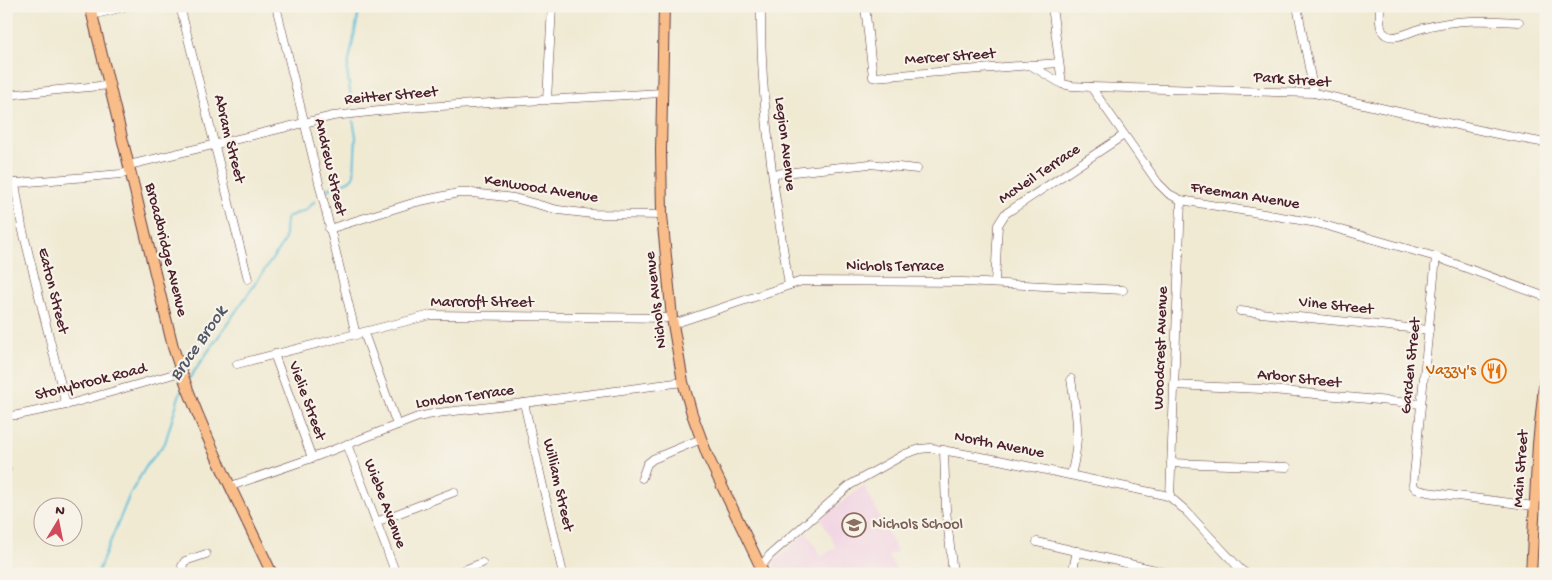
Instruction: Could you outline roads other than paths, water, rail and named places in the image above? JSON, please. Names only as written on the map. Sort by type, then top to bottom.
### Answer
[{"type":"main road","name":"Nichols Avenue","points":[[664,6],[661,93],[662,216],[673,321],[683,382],[701,439],[760,572]]},
{"type":"main road","name":"Broadbridge Avenue","points":[[91,10],[173,347],[189,393],[272,574]]},
{"type":"main road","name":"Main Street","points":[[1531,574],[1534,506],[1546,366]]},
{"type":"street","points":[[91,10],[128,6]]},
{"type":"street","name":"Abram Street","points":[[180,6],[216,144],[248,279]]},
{"type":"street","name":"Andrew Street","points":[[276,6],[356,335]]},
{"type":"street","points":[[547,100],[552,6]]},
{"type":"street","name":"Legion Avenue","points":[[761,6],[760,48],[768,140],[789,285]]},
{"type":"street","name":"Mercer Street","points":[[865,6],[873,78],[1059,63]]},
{"type":"street","points":[[1052,6],[1062,84]]},
{"type":"street","points":[[1297,6],[1314,93]]},
{"type":"street","points":[[1380,6],[1382,30],[1391,37],[1424,27],[1458,21],[1479,19],[1519,22]]},
{"type":"street","points":[[1030,65],[1062,84],[1091,87]]},
{"type":"street","points":[[6,95],[110,84]]},
{"type":"street","name":"Park Street","points":[[1091,87],[1314,93],[1497,134],[1546,143]]},
{"type":"street","name":"Freeman Avenue","points":[[1091,87],[1161,188],[1169,194],[1182,200],[1317,222],[1436,257],[1546,297]]},
{"type":"street","name":"Reitter Street","points":[[6,184],[121,174],[130,168],[216,144],[333,116],[360,112],[661,93]]},
{"type":"street","name":"McNeil Terrace","points":[[995,283],[998,225],[1005,214],[1124,135]]},
{"type":"street","points":[[774,174],[870,164],[917,169]]},
{"type":"street","name":"Eaton Street","points":[[15,183],[22,227],[66,405]]},
{"type":"street","name":"Kenwood Avenue","points":[[329,229],[416,202],[458,193],[514,198],[558,210],[593,214],[662,216]]},
{"type":"street","name":"Woodcrest Avenue","points":[[1170,497],[1182,200]]},
{"type":"street","name":"Garden Street","points":[[1436,257],[1413,477],[1414,485],[1416,489],[1427,492],[1534,506]]},
{"type":"street","name":"Nichols Terrace","points":[[673,321],[789,285],[809,281],[995,283],[1123,290]]},
{"type":"street","name":"Vine Street","points":[[1240,311],[1429,330]]},
{"type":"street","name":"Marcroft Street","points":[[237,364],[431,315],[673,321]]},
{"type":"street","points":[[364,333],[397,425]]},
{"type":"street","name":"Vielie Street","points":[[274,354],[312,458]]},
{"type":"street","name":"Stonybrook Road","points":[[6,416],[66,405],[182,375]]},
{"type":"street","points":[[1071,379],[1078,431],[1077,452],[1071,475]]},
{"type":"street","name":"London Terrace","points":[[231,486],[312,458],[418,416],[683,382]]},
{"type":"street","name":"Arbor Street","points":[[1174,385],[1261,389],[1421,404]]},
{"type":"street","name":"William Street","points":[[524,403],[563,574]]},
{"type":"street","points":[[642,478],[647,464],[653,458],[701,439]]},
{"type":"street","name":"Wiebe Avenue","points":[[347,444],[396,574]]},
{"type":"street","name":"North Avenue","points":[[760,572],[770,555],[819,510],[850,485],[913,451],[930,448],[1071,475],[1170,497],[1185,510],[1244,572]]},
{"type":"street","points":[[944,450],[946,510],[953,574]]},
{"type":"street","points":[[1170,463],[1287,467]]},
{"type":"street","points":[[376,522],[454,492]]},
{"type":"street","points":[[1037,542],[1077,551],[1150,572],[1172,574]]},
{"type":"street","points":[[1072,574],[1077,551]]},
{"type":"street","points":[[185,574],[182,566],[186,560],[206,554]]},
{"type":"street","points":[[454,574],[482,563]]},
{"type":"street","points":[[1229,574],[1244,572]]},
{"type":"waterway","name":"Bruce Brook","points":[[352,105],[347,71],[360,6]]},
{"type":"waterway","name":"Bruce Brook","points":[[328,190],[349,181],[354,175],[356,136],[353,120]]},
{"type":"waterway","name":"Bruce Brook","points":[[189,379],[284,242],[287,217],[306,210],[315,201]]},
{"type":"waterway","name":"Bruce Brook","points":[[97,574],[130,494],[147,465],[165,443],[180,393],[184,387]]},
{"type":"place","name":"Vazzy's","points":[[1494,371]]},
{"type":"place","name":"Nichols School","points":[[854,525]]}]
